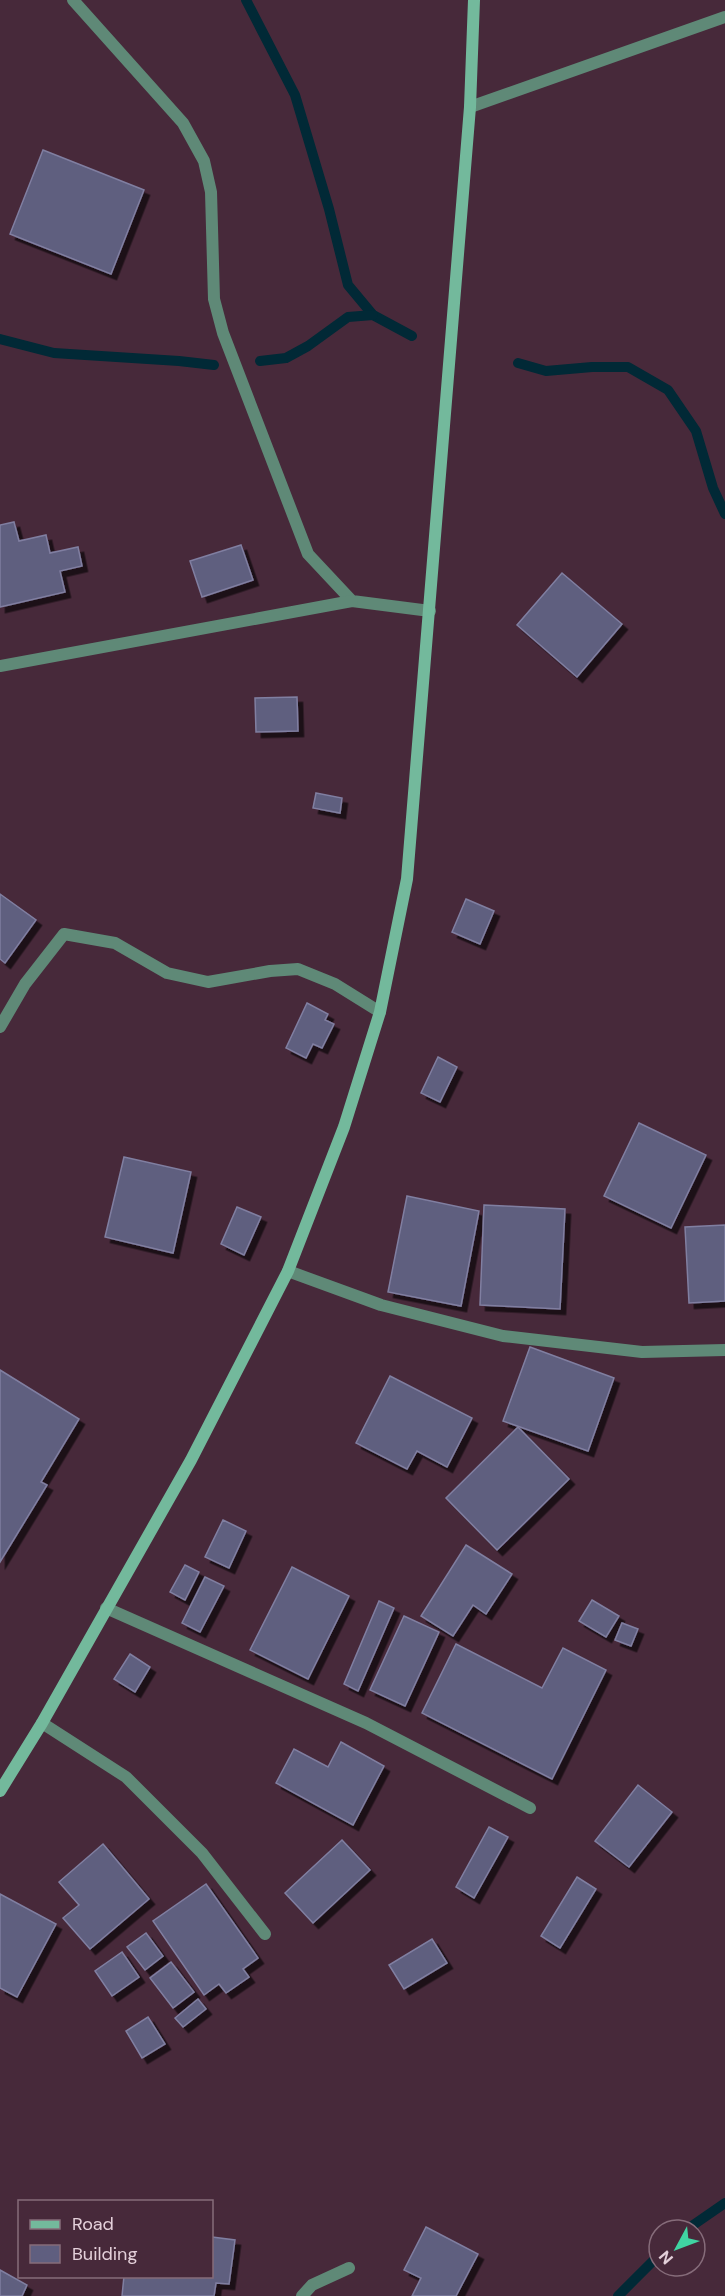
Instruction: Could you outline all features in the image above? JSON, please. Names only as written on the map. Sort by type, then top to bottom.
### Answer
[{"type":"street","points":[[73,0],[183,123],[204,161],[211,192],[214,299],[223,333],[308,554],[352,601]]},
{"type":"street","points":[[0,1791],[42,1723],[191,1460],[288,1271],[344,1127],[380,1012],[407,879],[470,107],[474,0]]},
{"type":"street","points":[[470,107],[725,17]]},
{"type":"street","points":[[0,666],[352,601],[430,610]]},
{"type":"street","points":[[0,1027],[25,984],[64,934],[115,943],[167,974],[208,982],[270,971],[298,969],[335,984],[380,1012]]},
{"type":"street","points":[[288,1271],[381,1305],[503,1336],[642,1352],[725,1350]]},
{"type":"street","points":[[106,1608],[366,1724],[531,1808]]},
{"type":"street","points":[[42,1723],[126,1777],[202,1853],[265,1934]]},
{"type":"street","points":[[302,2296],[312,2285],[349,2268]]},
{"type":"building","points":[[43,150],[144,190],[111,274],[10,234]]},
{"type":"building","points":[[14,522],[19,541],[46,535],[50,553],[78,547],[82,566],[60,571],[65,592],[0,607],[0,525]]},
{"type":"building","points":[[241,545],[253,580],[202,597],[190,561]]},
{"type":"building","points":[[562,573],[622,624],[577,677],[517,625]]},
{"type":"building","points":[[297,697],[298,731],[256,732],[255,698]]},
{"type":"building","points":[[316,793],[342,798],[340,813],[313,808]]},
{"type":"building","points":[[0,894],[36,920],[5,963],[0,959]]},
{"type":"building","points":[[466,899],[494,911],[480,944],[452,932]]},
{"type":"building","points":[[307,1003],[328,1014],[325,1020],[334,1024],[322,1048],[313,1044],[306,1058],[286,1048]]},
{"type":"building","points":[[438,1057],[457,1067],[440,1102],[421,1093]]},
{"type":"building","points":[[639,1123],[706,1155],[671,1228],[604,1196]]},
{"type":"building","points":[[124,1157],[191,1172],[173,1253],[105,1237]]},
{"type":"building","points":[[407,1196],[479,1211],[461,1306],[388,1292]]},
{"type":"building","points":[[484,1205],[565,1209],[560,1309],[480,1305]]},
{"type":"building","points":[[237,1207],[261,1217],[244,1255],[221,1244]]},
{"type":"building","points":[[725,1225],[725,1301],[689,1303],[685,1227]]},
{"type":"building","points":[[530,1347],[614,1378],[588,1451],[503,1421]]},
{"type":"building","points":[[0,1370],[79,1419],[41,1482],[47,1485],[0,1562]]},
{"type":"building","points":[[390,1376],[472,1418],[447,1467],[417,1451],[407,1469],[356,1443]]},
{"type":"building","points":[[518,1427],[569,1479],[497,1550],[446,1498]]},
{"type":"building","points":[[223,1520],[246,1531],[229,1568],[205,1557]]},
{"type":"building","points":[[466,1545],[512,1574],[486,1614],[473,1605],[453,1636],[421,1616]]},
{"type":"building","points":[[185,1565],[199,1572],[185,1600],[170,1592]]},
{"type":"building","points":[[292,1567],[349,1596],[308,1679],[250,1650]]},
{"type":"building","points":[[205,1577],[224,1586],[200,1632],[182,1623]]},
{"type":"building","points":[[592,1600],[619,1616],[606,1637],[579,1621]]},
{"type":"building","points":[[379,1601],[394,1608],[358,1691],[344,1684]]},
{"type":"building","points":[[404,1616],[439,1632],[405,1706],[370,1690]]},
{"type":"building","points":[[622,1623],[638,1629],[631,1646],[615,1640]]},
{"type":"building","points":[[456,1644],[542,1688],[563,1648],[606,1670],[552,1779],[422,1713]]},
{"type":"building","points":[[130,1654],[150,1667],[135,1692],[114,1679]]},
{"type":"building","points":[[341,1742],[384,1766],[353,1825],[276,1783],[294,1749],[328,1767]]},
{"type":"building","points":[[638,1785],[672,1812],[629,1867],[595,1841]]},
{"type":"building","points":[[489,1827],[508,1837],[474,1898],[456,1887]]},
{"type":"building","points":[[342,1840],[370,1870],[313,1923],[285,1893]]},
{"type":"building","points":[[103,1844],[149,1899],[90,1949],[63,1918],[79,1905],[59,1882]]},
{"type":"building","points":[[577,1877],[596,1889],[560,1948],[541,1936]]},
{"type":"building","points":[[206,1884],[258,1958],[243,1969],[249,1977],[226,1993],[219,1984],[204,1995],[153,1921]]},
{"type":"building","points":[[0,1894],[56,1924],[17,1997],[0,1988]]},
{"type":"building","points":[[146,1933],[163,1956],[145,1970],[127,1947]]},
{"type":"building","points":[[432,1939],[447,1963],[404,1989],[389,1965]]},
{"type":"building","points":[[122,1952],[139,1977],[112,1996],[95,1971]]},
{"type":"building","points":[[171,1962],[194,1992],[173,2008],[150,1978]]},
{"type":"building","points":[[198,1999],[206,2009],[183,2027],[175,2018]]},
{"type":"building","points":[[148,2017],[165,2044],[142,2058],[126,2031]]},
{"type":"building","points":[[426,2227],[478,2254],[456,2296],[412,2296],[421,2278],[404,2270]]},
{"type":"building","points":[[213,2237],[235,2240],[229,2284],[216,2283],[214,2296],[122,2296],[124,2278],[213,2278]]},
{"type":"building","points":[[0,2270],[27,2285],[22,2296],[0,2296]]},
{"type":"waterway","points":[[246,0],[295,95],[329,209],[348,285],[373,315],[412,336]]},
{"type":"waterway","points":[[260,361],[286,358],[308,346],[348,317],[373,315]]},
{"type":"waterway","points":[[0,339],[54,353],[214,365]]},
{"type":"waterway","points":[[518,363],[546,371],[628,367],[668,390],[696,431],[713,488],[725,514]]},
{"type":"waterway","points":[[703,2218],[725,2203]]},
{"type":"waterway","points":[[618,2296],[647,2267]]}]
